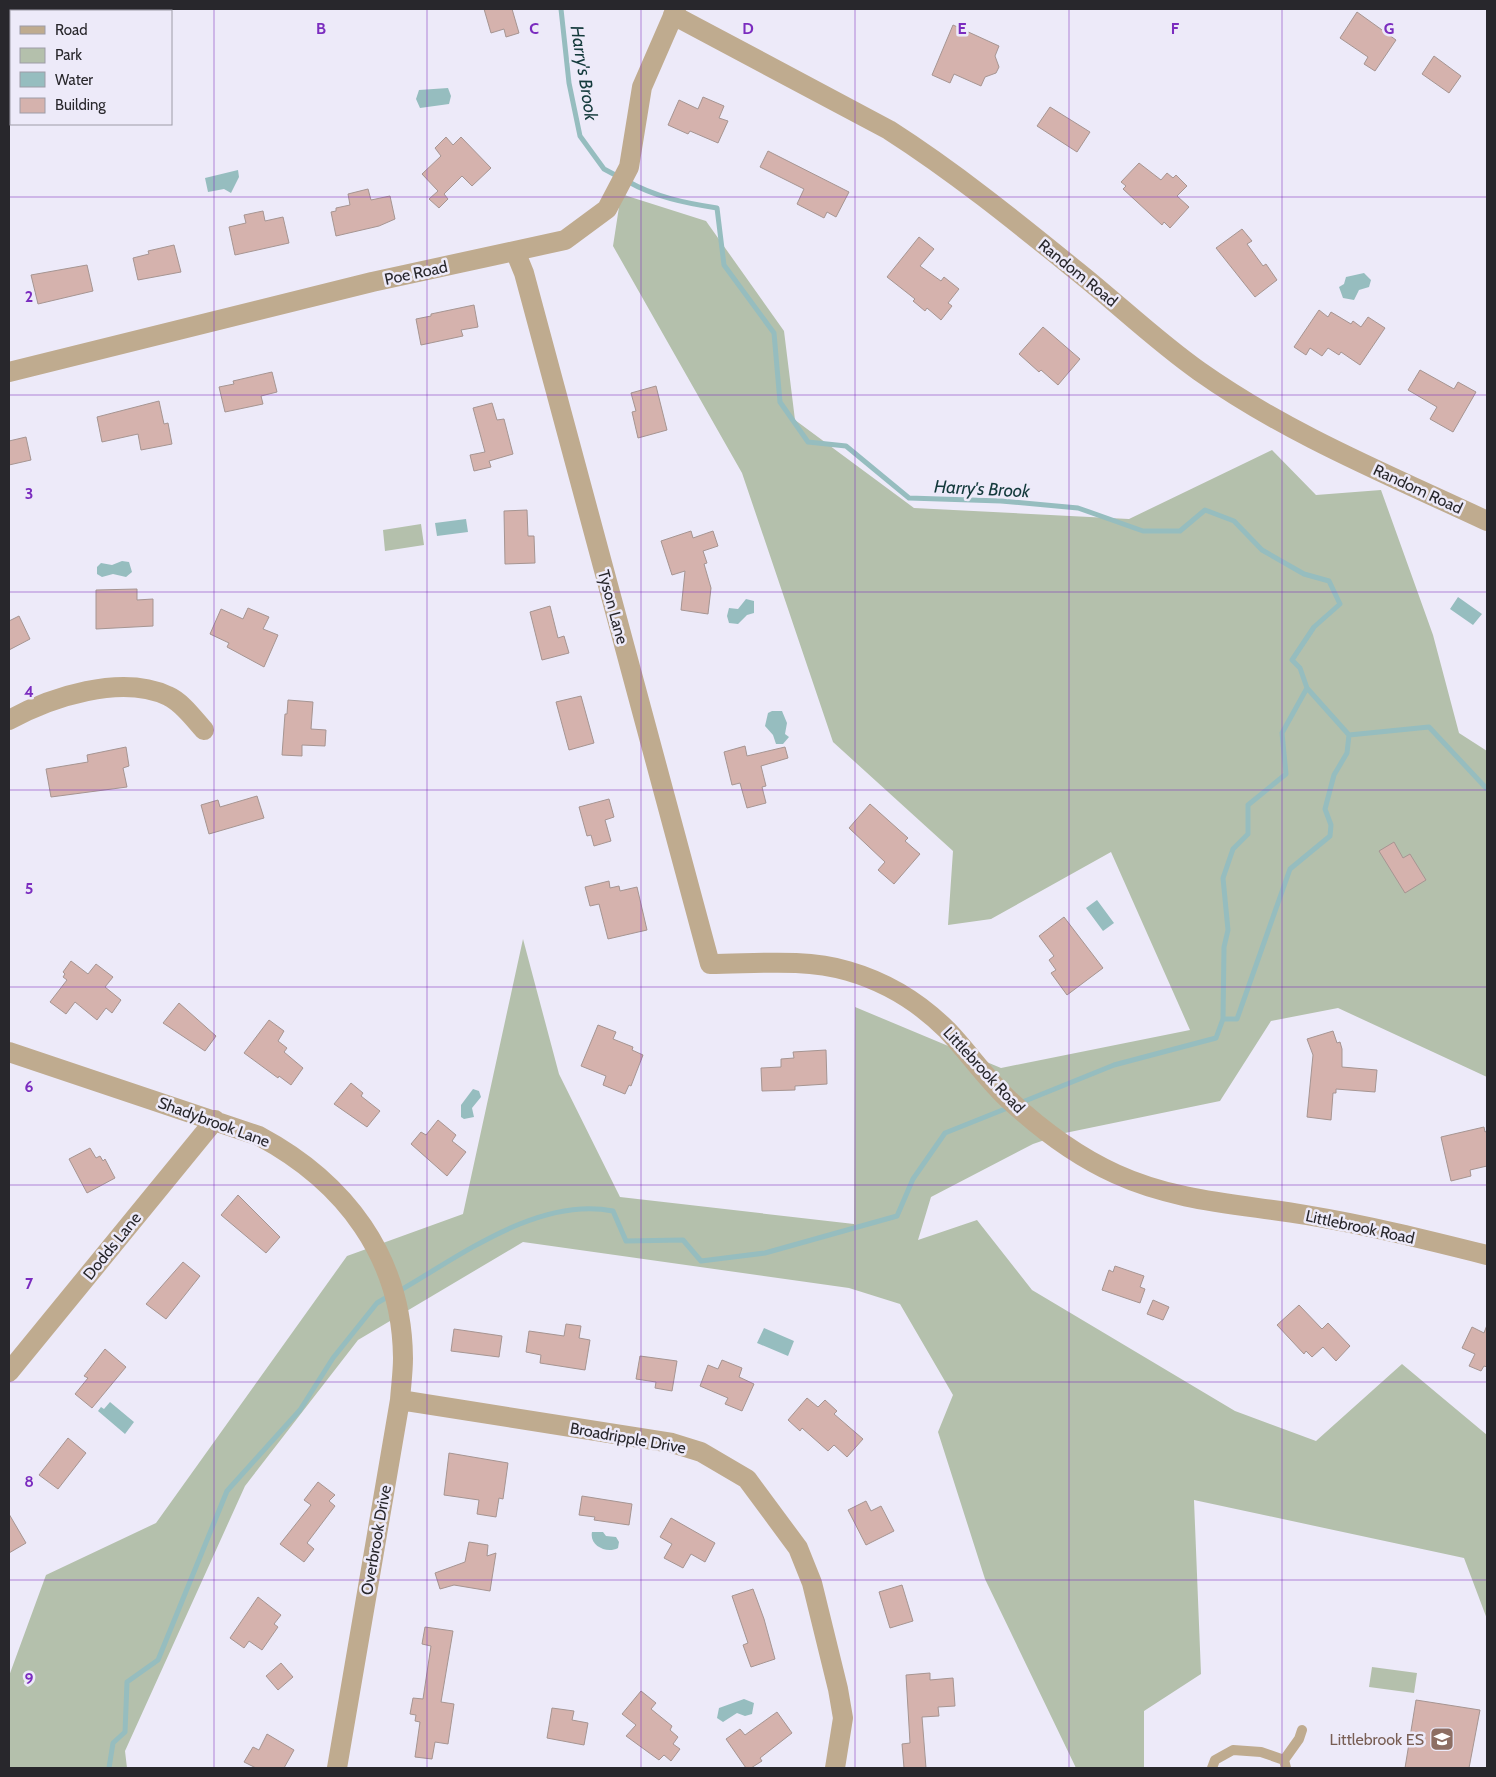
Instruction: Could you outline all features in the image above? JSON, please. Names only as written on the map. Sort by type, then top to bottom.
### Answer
[{"type":"street","name":"Poe Road","points":[[9,372],[372,282],[565,240],[607,209],[630,166],[642,87],[675,12]]},
{"type":"street","name":"Random Road","points":[[675,12],[889,130],[921,150],[1074,268],[1160,342],[1244,401],[1299,433],[1487,521]]},
{"type":"street","name":"Tyson Lane","points":[[515,251],[524,274],[710,964]]},
{"type":"street","points":[[9,720],[56,699],[90,690],[118,688],[144,690],[169,696],[204,730]]},
{"type":"street","name":"Littlebrook Road","points":[[710,964],[822,966],[875,980],[902,994],[926,1010],[948,1031],[1006,1097],[1024,1113],[1079,1154],[1116,1174],[1156,1190],[1198,1200],[1304,1215],[1375,1228],[1487,1255]]},
{"type":"street","name":"Shadybrook Lane","points":[[9,1052],[215,1120],[259,1136],[285,1150],[314,1170],[335,1190],[355,1214],[377,1250],[386,1270],[397,1310]]},
{"type":"street","name":"Dodds Lane","points":[[9,1372],[215,1120]]},
{"type":"street","name":"Overbrook Drive","points":[[338,1768],[400,1400],[402,1358],[397,1310]]},
{"type":"street","name":"Broadripple Drive","points":[[400,1400],[672,1443],[701,1452],[747,1478],[798,1548],[812,1583],[829,1649],[842,1718],[835,1768]]},
{"type":"lane","points":[[1212,1768],[1215,1760],[1233,1750],[1261,1752],[1285,1764],[1302,1730]]},
{"type":"green space","points":[[621,194],[706,221],[784,331],[795,420],[914,508],[1129,519],[1272,450],[1316,495],[1381,490],[1433,635],[1459,733],[1487,751],[1487,1077],[1338,1008],[1271,1021],[1220,1101],[1065,1133],[1033,1144],[931,1197],[918,1240],[977,1220],[1032,1290],[1235,1411],[1316,1441],[1402,1364],[1487,1435],[1487,1619],[1464,1558],[1194,1500],[1201,1674],[1144,1711],[1144,1768],[1076,1768],[985,1579],[938,1432],[953,1395],[900,1304],[849,1288],[523,1242],[358,1340],[245,1486],[125,1751],[127,1768],[9,1768],[9,1676],[46,1575],[156,1523],[347,1256],[463,1214],[523,939],[559,1074],[620,1197],[854,1224],[855,1007],[1001,1068],[1190,1030],[1111,852],[991,919],[948,925],[953,851],[833,742],[742,473],[613,246]]},
{"type":"green space","points":[[421,524],[424,545],[385,551],[383,530]]},
{"type":"green space","points":[[1372,1667],[1417,1673],[1414,1693],[1369,1687]]},
{"type":"water","points":[[448,88],[451,96],[449,104],[420,108],[416,99],[419,90]]},
{"type":"water","points":[[238,170],[239,177],[231,193],[224,189],[208,192],[205,178]]},
{"type":"water","points":[[1364,273],[1371,280],[1369,287],[1359,290],[1354,300],[1343,298],[1339,287],[1344,284],[1346,277]]},
{"type":"water","points":[[466,519],[468,532],[437,536],[435,523]]},
{"type":"water","points":[[122,561],[129,562],[132,572],[126,577],[113,574],[102,577],[97,574],[97,567],[101,563],[112,565]]},
{"type":"water","points":[[1458,597],[1482,614],[1473,625],[1450,609]]},
{"type":"water","points":[[746,599],[754,601],[754,613],[747,615],[738,624],[729,623],[727,616],[729,608],[738,609]]},
{"type":"water","points":[[782,711],[787,723],[785,734],[789,737],[783,744],[776,744],[773,735],[765,726],[768,713]]},
{"type":"water","points":[[1097,900],[1114,923],[1103,931],[1086,908]]},
{"type":"water","points":[[473,1089],[479,1091],[481,1097],[472,1108],[474,1117],[464,1119],[461,1117],[461,1105]]},
{"type":"water","points":[[764,1328],[794,1341],[788,1356],[757,1343]]},
{"type":"water","points":[[110,1402],[134,1422],[125,1434],[98,1411],[101,1407],[104,1409]]},
{"type":"water","points":[[592,1532],[603,1532],[606,1536],[616,1537],[619,1542],[618,1548],[609,1550],[600,1548],[593,1541]]},
{"type":"water","points":[[744,1699],[754,1703],[752,1714],[745,1716],[737,1713],[723,1722],[717,1718],[719,1708]]},
{"type":"building","points":[[484,9],[512,9],[519,33],[506,37],[504,29],[491,33]]},
{"type":"building","points":[[1357,12],[1396,40],[1375,71],[1364,64],[1368,57],[1340,38]]},
{"type":"building","points":[[953,25],[999,46],[995,56],[999,67],[996,73],[985,77],[981,86],[954,74],[950,83],[932,75]]},
{"type":"building","points":[[1434,56],[1461,76],[1449,93],[1422,74]]},
{"type":"building","points":[[703,97],[724,106],[719,118],[728,121],[718,143],[690,131],[688,134],[668,125],[679,100],[698,109]]},
{"type":"building","points":[[1050,107],[1090,132],[1077,152],[1037,126]]},
{"type":"building","points":[[446,137],[453,145],[461,137],[491,168],[472,186],[462,176],[444,194],[448,199],[439,208],[429,199],[438,191],[422,174],[441,156],[435,148]]},
{"type":"building","points":[[768,151],[849,192],[836,217],[827,212],[824,218],[797,204],[804,189],[760,167]]},
{"type":"building","points":[[1139,163],[1161,180],[1167,173],[1173,178],[1176,175],[1187,186],[1177,196],[1189,207],[1170,228],[1164,222],[1162,225],[1123,189],[1126,186],[1121,182]]},
{"type":"building","points":[[368,189],[371,200],[390,196],[395,219],[379,226],[336,236],[331,212],[336,211],[336,208],[350,205],[348,194]]},
{"type":"building","points":[[263,211],[265,221],[283,217],[289,243],[235,255],[229,227],[246,223],[244,215]]},
{"type":"building","points":[[1242,229],[1252,241],[1247,244],[1263,266],[1266,264],[1277,280],[1255,297],[1216,248]]},
{"type":"building","points":[[919,237],[934,249],[920,266],[941,281],[944,277],[959,289],[948,303],[952,306],[941,320],[927,308],[925,311],[913,301],[915,299],[887,277]]},
{"type":"building","points":[[174,245],[181,272],[138,280],[133,258],[149,254],[148,251]]},
{"type":"building","points":[[87,265],[93,291],[38,304],[31,275]]},
{"type":"building","points":[[474,305],[478,327],[461,330],[463,336],[421,345],[416,319]]},
{"type":"building","points":[[1319,310],[1328,317],[1331,312],[1351,324],[1353,321],[1361,327],[1368,317],[1385,328],[1360,365],[1341,352],[1339,355],[1328,348],[1322,356],[1310,348],[1306,355],[1294,347]]},
{"type":"building","points":[[1043,327],[1080,359],[1058,385],[1041,370],[1039,372],[1019,354]]},
{"type":"building","points":[[1420,370],[1454,389],[1458,382],[1476,392],[1453,432],[1430,419],[1437,407],[1408,390]]},
{"type":"building","points":[[272,372],[277,392],[261,396],[263,404],[225,412],[219,387],[234,384],[233,381]]},
{"type":"building","points":[[656,386],[667,430],[638,438],[632,412],[636,411],[631,393]]},
{"type":"building","points":[[159,401],[164,424],[168,423],[172,444],[141,450],[138,434],[102,442],[97,417]]},
{"type":"building","points":[[492,403],[497,420],[504,419],[513,454],[489,461],[491,467],[474,471],[470,455],[485,452],[473,408]]},
{"type":"building","points":[[26,437],[31,460],[9,465],[9,441]]},
{"type":"building","points":[[527,510],[528,536],[534,536],[535,563],[505,564],[504,511]]},
{"type":"building","points":[[691,531],[693,538],[713,531],[718,546],[703,551],[707,563],[704,564],[711,588],[708,614],[681,610],[685,571],[672,575],[661,541]]},
{"type":"building","points":[[137,589],[137,600],[153,599],[153,626],[96,629],[96,590]]},
{"type":"building","points":[[550,606],[558,638],[564,636],[569,653],[542,660],[530,612]]},
{"type":"building","points":[[248,608],[269,617],[263,629],[278,635],[264,667],[227,647],[229,643],[210,634],[221,609],[243,619]]},
{"type":"building","points":[[19,616],[30,639],[9,650],[9,621]]},
{"type":"building","points":[[581,696],[594,743],[569,750],[556,702]]},
{"type":"building","points":[[288,700],[313,702],[311,729],[326,730],[325,746],[302,745],[302,756],[282,755]]},
{"type":"building","points":[[745,746],[747,756],[785,747],[788,758],[761,766],[766,786],[762,787],[766,803],[747,808],[740,783],[732,785],[724,752]]},
{"type":"building","points":[[126,747],[129,766],[123,768],[127,787],[51,797],[46,769],[88,762],[87,755]]},
{"type":"building","points":[[257,796],[264,818],[209,834],[201,805],[218,800],[220,807]]},
{"type":"building","points":[[609,799],[614,817],[605,820],[611,841],[594,846],[591,835],[587,836],[579,807]]},
{"type":"building","points":[[870,804],[908,838],[905,841],[920,854],[894,884],[878,870],[885,862],[849,828]]},
{"type":"building","points":[[1394,842],[1403,858],[1410,854],[1426,880],[1405,893],[1379,851]]},
{"type":"building","points":[[609,881],[610,888],[619,886],[620,891],[637,887],[647,930],[608,939],[599,904],[590,906],[585,887]]},
{"type":"building","points":[[1064,917],[1103,968],[1067,995],[1051,973],[1056,970],[1049,960],[1054,956],[1039,936]]},
{"type":"building","points":[[71,961],[88,974],[96,964],[113,977],[105,987],[121,1000],[112,1013],[106,1008],[97,1020],[75,1002],[66,1014],[50,1002],[67,980],[63,977],[65,974],[63,972]]},
{"type":"building","points":[[179,1003],[216,1036],[205,1051],[163,1023]]},
{"type":"building","points":[[269,1020],[284,1031],[278,1041],[287,1048],[284,1052],[303,1068],[291,1085],[279,1076],[278,1078],[244,1053]]},
{"type":"building","points":[[598,1025],[616,1032],[613,1039],[633,1047],[632,1050],[643,1055],[631,1086],[629,1085],[625,1094],[603,1085],[606,1076],[581,1066]]},
{"type":"building","points":[[1333,1031],[1337,1043],[1340,1042],[1342,1049],[1342,1067],[1377,1070],[1375,1092],[1336,1089],[1336,1093],[1333,1093],[1331,1120],[1307,1117],[1313,1055],[1307,1039]]},
{"type":"building","points":[[826,1050],[827,1084],[795,1086],[795,1090],[762,1091],[761,1068],[781,1067],[781,1059],[794,1058],[793,1052]]},
{"type":"building","points":[[351,1083],[363,1093],[361,1096],[380,1111],[367,1127],[334,1104]]},
{"type":"building","points":[[438,1120],[456,1135],[452,1141],[466,1152],[447,1176],[411,1144],[421,1132],[426,1135]]},
{"type":"building","points":[[1484,1127],[1485,1132],[1487,1131],[1487,1166],[1470,1170],[1471,1176],[1451,1181],[1441,1137]]},
{"type":"building","points":[[90,1148],[96,1158],[100,1156],[103,1161],[105,1159],[115,1178],[87,1193],[69,1159]]},
{"type":"building","points":[[238,1195],[280,1237],[266,1253],[221,1215]]},
{"type":"building","points":[[183,1262],[200,1276],[166,1319],[146,1304]]},
{"type":"building","points":[[1115,1266],[1144,1276],[1140,1287],[1145,1289],[1140,1303],[1102,1290],[1109,1270],[1113,1272]]},
{"type":"building","points":[[1153,1300],[1169,1307],[1163,1320],[1147,1314]]},
{"type":"building","points":[[1299,1305],[1322,1329],[1328,1323],[1350,1346],[1336,1361],[1323,1347],[1312,1357],[1306,1351],[1304,1354],[1277,1325]]},
{"type":"building","points":[[566,1324],[581,1326],[579,1338],[590,1340],[585,1370],[540,1363],[541,1355],[526,1352],[529,1331],[564,1336]]},
{"type":"building","points":[[1487,1325],[1487,1367],[1484,1366],[1481,1371],[1469,1366],[1475,1354],[1462,1348],[1472,1327],[1484,1333]]},
{"type":"building","points":[[454,1329],[502,1336],[499,1357],[451,1351]]},
{"type":"building","points":[[105,1349],[126,1367],[92,1408],[75,1394],[88,1378],[84,1376]]},
{"type":"building","points":[[640,1356],[677,1361],[672,1391],[655,1388],[656,1382],[636,1379]]},
{"type":"building","points":[[722,1360],[742,1368],[739,1377],[754,1384],[742,1411],[725,1404],[728,1398],[700,1386],[708,1365],[718,1369]]},
{"type":"building","points":[[807,1398],[818,1407],[825,1400],[837,1411],[834,1414],[863,1439],[847,1457],[834,1445],[828,1451],[802,1428],[800,1431],[788,1420]]},
{"type":"building","points":[[68,1438],[86,1453],[58,1489],[39,1475]]},
{"type":"building","points":[[449,1453],[508,1463],[503,1499],[499,1498],[496,1517],[477,1514],[479,1500],[444,1495]]},
{"type":"building","points":[[318,1482],[335,1495],[329,1501],[335,1506],[307,1543],[314,1549],[304,1562],[280,1544],[311,1505],[304,1500]]},
{"type":"building","points":[[582,1496],[632,1504],[629,1525],[594,1520],[595,1517],[579,1515]]},
{"type":"building","points":[[866,1501],[871,1511],[881,1506],[894,1531],[866,1545],[848,1510]]},
{"type":"building","points":[[9,1514],[26,1543],[9,1553]]},
{"type":"building","points":[[671,1518],[715,1543],[705,1562],[691,1554],[683,1568],[664,1558],[672,1544],[660,1537]]},
{"type":"building","points":[[469,1542],[488,1545],[487,1556],[496,1553],[490,1591],[454,1585],[440,1589],[435,1573],[465,1562]]},
{"type":"building","points":[[902,1585],[913,1621],[890,1628],[879,1592]]},
{"type":"building","points":[[753,1589],[775,1659],[751,1667],[743,1645],[748,1643],[732,1596]]},
{"type":"building","points":[[258,1597],[281,1615],[274,1624],[278,1627],[262,1650],[249,1641],[244,1648],[230,1638]]},
{"type":"building","points":[[425,1627],[453,1631],[441,1702],[454,1704],[448,1744],[435,1742],[432,1759],[415,1757],[420,1722],[415,1721],[416,1715],[410,1714],[413,1698],[423,1699],[431,1646],[422,1644]]},
{"type":"building","points":[[281,1663],[293,1677],[278,1690],[266,1676]]},
{"type":"building","points":[[930,1673],[930,1680],[953,1678],[955,1706],[938,1707],[939,1716],[922,1717],[926,1768],[904,1768],[902,1744],[910,1743],[906,1675]]},
{"type":"building","points":[[641,1691],[656,1703],[651,1709],[672,1726],[670,1730],[678,1737],[673,1744],[680,1749],[671,1761],[664,1755],[659,1760],[626,1736],[636,1725],[622,1714]]},
{"type":"building","name":"Littlebrook ES","points":[[1416,1700],[1480,1710],[1469,1768],[1405,1768]]},
{"type":"building","points":[[552,1708],[574,1711],[572,1720],[588,1723],[584,1745],[547,1738]]},
{"type":"building","points":[[777,1712],[792,1733],[760,1758],[762,1761],[751,1768],[746,1768],[726,1739],[740,1729],[745,1735]]},
{"type":"building","points":[[267,1734],[294,1750],[284,1768],[256,1768],[244,1762],[253,1747],[259,1750]]},
{"type":"waterway","name":"Harry's Brook","points":[[561,9],[569,83],[580,136],[604,169],[619,177]]},
{"type":"waterway","name":"Harry's Brook","points":[[627,181],[670,199],[717,208],[724,265],[774,333],[780,402],[808,442],[846,446],[909,498],[1001,501],[1078,508],[1143,531],[1180,531],[1205,510],[1234,521],[1262,550],[1304,574],[1329,581],[1340,604],[1314,627],[1292,660],[1300,668],[1307,688],[1349,735],[1429,727],[1487,789]]},
{"type":"waterway","points":[[1223,1019],[1224,947],[1228,930],[1223,878],[1233,849],[1248,834],[1248,805],[1286,774],[1282,733],[1307,688]]},
{"type":"waterway","points":[[1020,1103],[1114,1065],[1216,1038],[1223,1019],[1237,1019],[1290,869],[1330,836],[1331,825],[1325,809],[1334,775],[1347,753],[1349,735]]},
{"type":"waterway","points":[[399,1291],[501,1232],[529,1220],[557,1212],[585,1209],[613,1211],[626,1241],[683,1240],[701,1261],[765,1253],[897,1216],[913,1179],[945,1133],[1010,1107]]},
{"type":"waterway","points":[[109,1768],[113,1743],[125,1732],[127,1682],[158,1660],[227,1491],[300,1410],[333,1358],[377,1303],[389,1296]]},
{"type":"place","name":"Littlebrook ES","points":[[1442,1739]]}]
